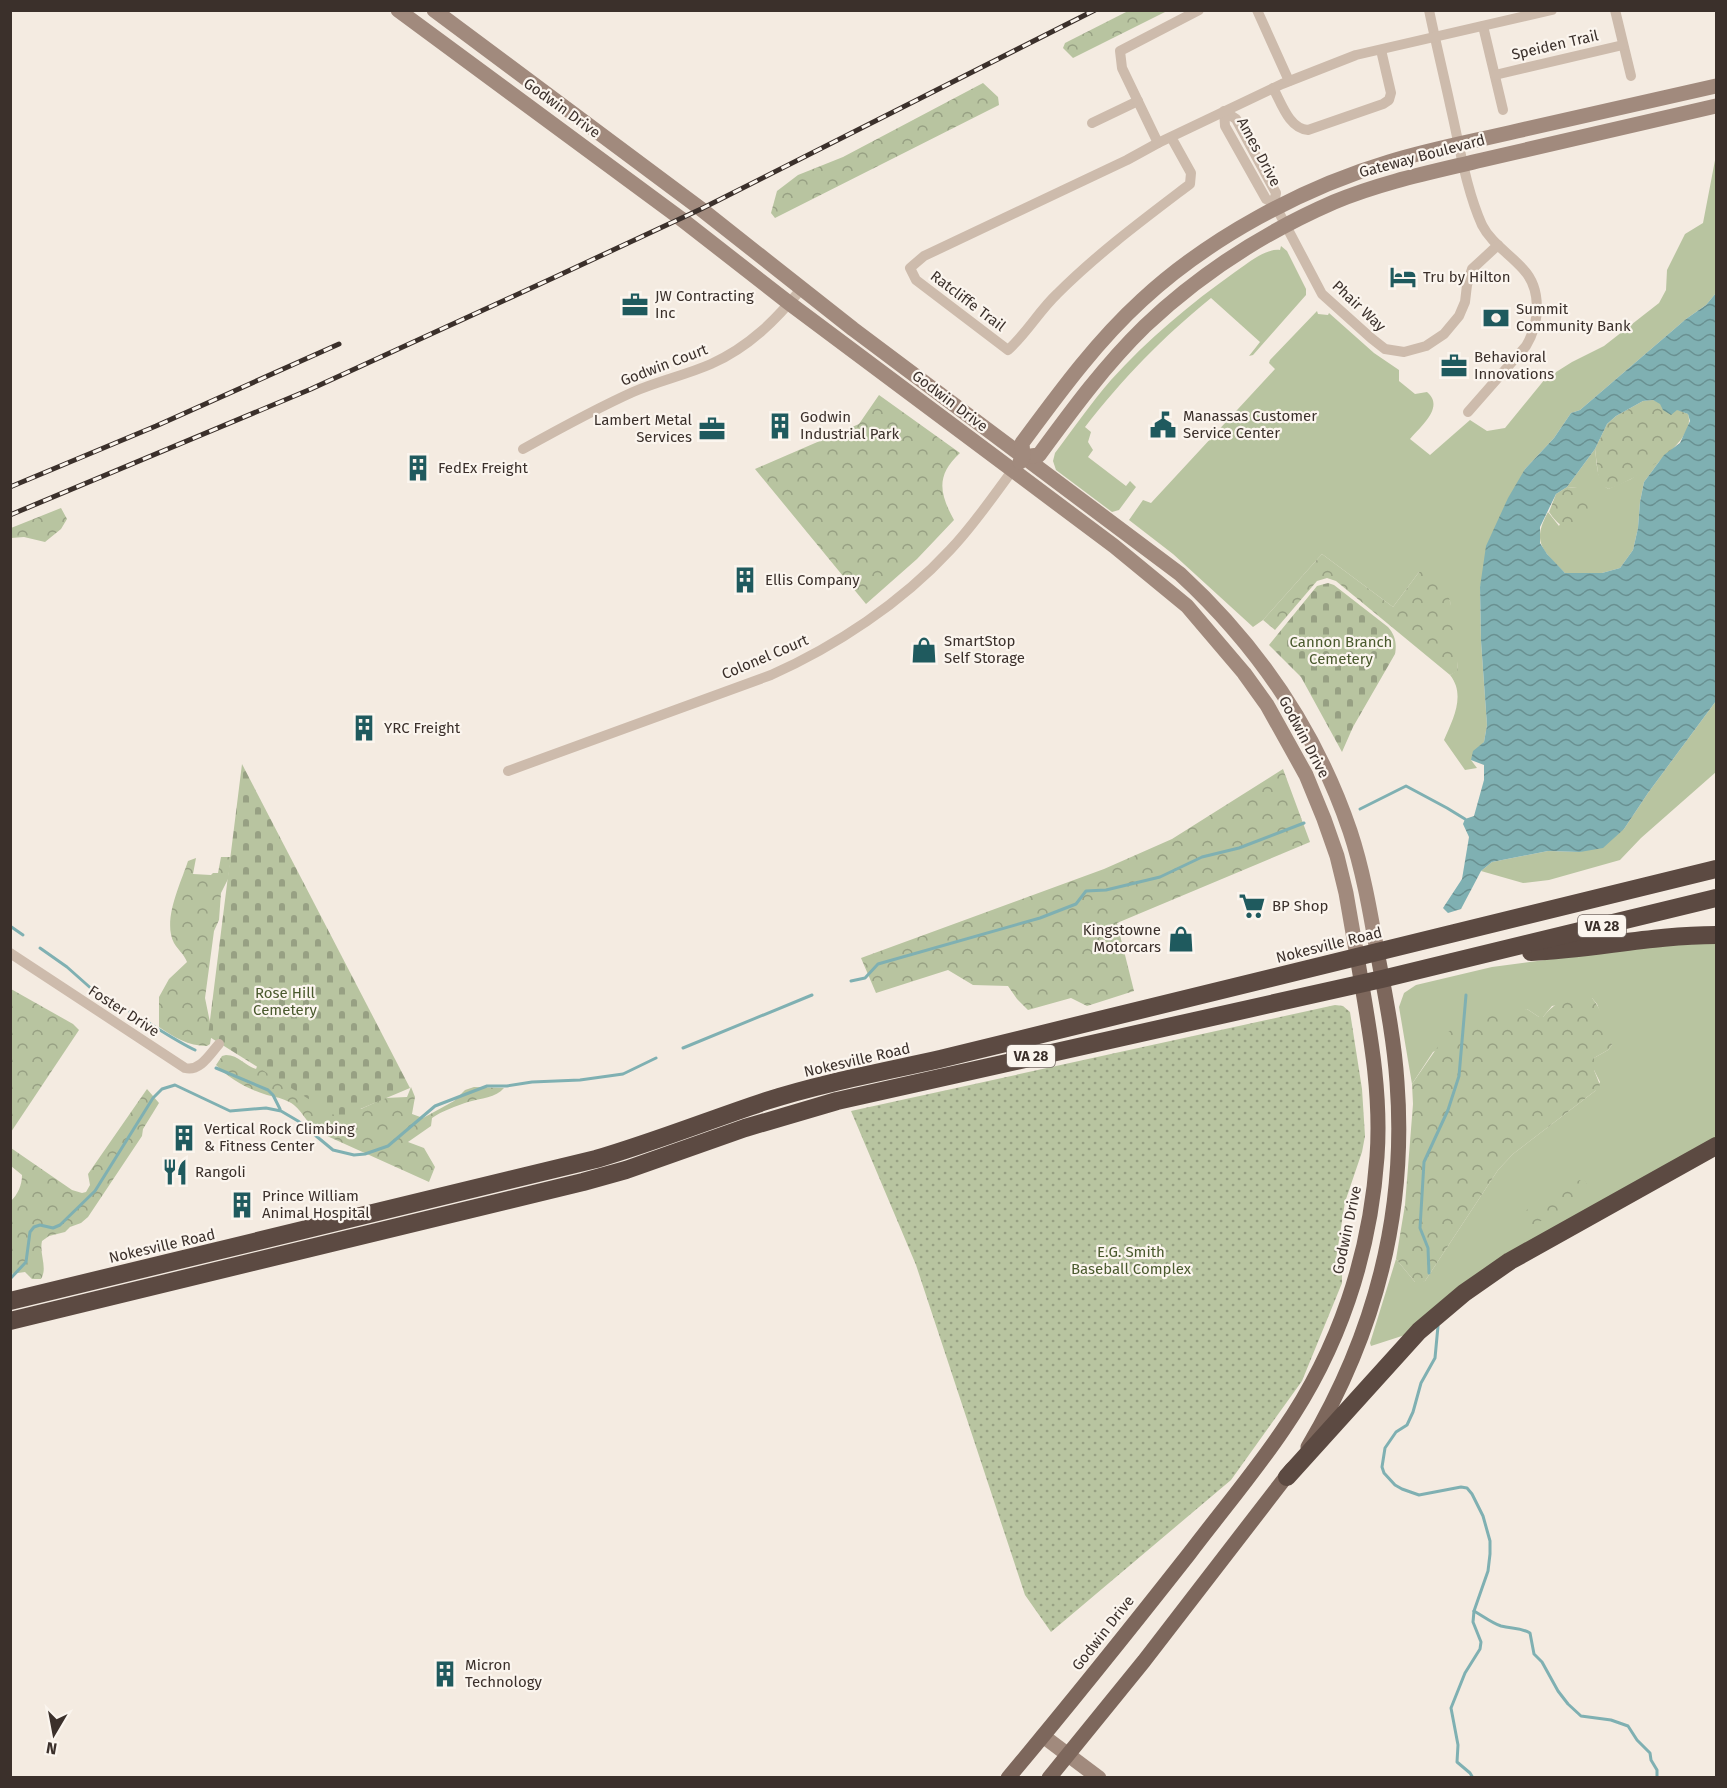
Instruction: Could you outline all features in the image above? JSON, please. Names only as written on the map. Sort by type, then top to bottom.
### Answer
[{"type":"highway","points":[[1656,883],[1716,860]]},
{"type":"highway","name":"Nokesville Road","points":[[10,1301],[596,1159],[767,1101],[826,1084],[940,1059],[1716,868]]},
{"type":"highway","name":"VA 28","points":[[10,1321],[583,1182],[626,1170],[754,1125],[837,1101],[1382,980],[1716,898]]},
{"type":"highway","points":[[1487,955],[1558,951],[1677,936],[1716,935]]},
{"type":"highway","points":[[1287,1478],[1419,1330],[1464,1293],[1510,1261],[1716,1146]]},
{"type":"main road","name":"Godwin Drive","points":[[1049,1778],[1287,1478],[1328,1413],[1350,1368],[1372,1306],[1387,1252],[1398,1167],[1397,1080],[1377,951]]},
{"type":"main road","name":"Godwin Drive","points":[[1008,1778],[1170,1577],[1283,1430],[1304,1398],[1338,1331],[1361,1258],[1371,1209],[1377,1155],[1378,1095],[1357,956]]},
{"type":"street","name":"Godwin Drive","points":[[398,10],[664,206],[789,303],[1114,546],[1163,585],[1203,624],[1244,673],[1289,742],[1324,819],[1346,893],[1357,956]]},
{"type":"street","name":"Godwin Drive","points":[[434,10],[694,203],[1023,457],[1180,574],[1204,596],[1260,659],[1314,747],[1349,830],[1361,871],[1377,951]]},
{"type":"street","points":[[1158,143],[1122,68],[1120,51],[1199,10]]},
{"type":"street","points":[[1257,10],[1289,81]]},
{"type":"street","points":[[1429,10],[1459,144],[1478,215],[1484,229],[1525,270],[1537,301],[1533,334],[1526,346],[1468,412]]},
{"type":"street","name":"Ratcliffe Trail","points":[[1171,137],[1191,173],[1190,184],[1124,234],[1056,295],[1008,350],[916,280],[910,268],[924,255],[1127,160],[1158,143],[1289,81],[1356,55],[1483,26],[1528,13],[1552,10]]},
{"type":"street","name":"Speiden Trail","points":[[1616,10],[1630,76]]},
{"type":"street","name":"Speiden Trail","points":[[1483,26],[1503,110]]},
{"type":"street","name":"Speiden Trail","points":[[1495,75],[1623,45]]},
{"type":"street","points":[[1273,88],[1292,123],[1300,130],[1308,130],[1383,104],[1389,100],[1391,93],[1381,50]]},
{"type":"street","name":"Gateway Boulevard","points":[[1012,471],[1023,457],[1022,443],[1108,334],[1135,306],[1204,252],[1275,205],[1390,161],[1716,86]]},
{"type":"street","points":[[1092,123],[1138,101]]},
{"type":"street","name":"Gateway Boulevard","points":[[1023,457],[1039,455],[1084,394],[1115,357],[1174,300],[1216,267],[1287,225],[1335,202],[1413,176],[1716,106]]},
{"type":"street","name":"Ames Drive","points":[[1224,111],[1236,119],[1276,193],[1275,205],[1287,225]]},
{"type":"street","name":"Phair Way","points":[[1287,225],[1322,294],[1331,304],[1385,349],[1404,352],[1426,346],[1444,334],[1459,316],[1466,302],[1467,285],[1473,269],[1498,245]]},
{"type":"street","name":"Godwin Court","points":[[522,448],[604,405],[710,364],[736,351],[757,337],[802,288]]},
{"type":"street","name":"Colonel Court","points":[[508,771],[771,675],[839,639],[882,609],[941,560],[970,528],[1012,471]]},
{"type":"street","points":[[1244,673],[1260,659]]},
{"type":"street","name":"Foster Drive","points":[[10,953],[185,1068],[198,1067],[219,1044]]},
{"type":"street","points":[[1043,1736],[1099,1778]]},
{"type":"green space","points":[[1130,10],[1167,11],[1073,58],[1063,48],[1065,43]]},
{"type":"green space","points":[[983,83],[998,97],[999,105],[775,218],[771,213],[777,191],[798,175],[843,157]]},
{"type":"green space","points":[[1716,155],[1716,293],[1706,305],[1686,319],[1580,410],[1571,413],[1554,438],[1525,469],[1480,587],[1487,725],[1484,742],[1471,760],[1477,768],[1465,770],[1444,740],[1458,699],[1455,683],[1450,675],[1458,670],[1450,601],[1419,572],[1393,607],[1322,554],[1263,620],[1253,627],[1173,554],[1129,520],[1143,500],[1151,503],[1275,369],[1269,363],[1270,360],[1317,311],[1318,314],[1328,315],[1329,313],[1374,353],[1399,370],[1399,381],[1415,394],[1427,392],[1432,398],[1432,410],[1429,416],[1410,439],[1430,455],[1470,420],[1487,431],[1505,428],[1545,379],[1604,346],[1659,303],[1666,290],[1667,270],[1685,234],[1703,223]]},
{"type":"green space","points":[[1281,246],[1287,251],[1306,289],[1306,295],[1253,355],[1249,356],[1260,342],[1211,298],[1144,359],[1085,427],[1091,432],[1088,442],[1093,450],[1088,457],[1126,486],[1130,481],[1136,487],[1119,510],[1112,512],[1056,470],[1053,461],[1055,453],[1089,407],[1140,350],[1218,284],[1256,257],[1268,251],[1280,250]]},
{"type":"green space","points":[[879,395],[960,453],[947,469],[942,485],[945,501],[954,520],[917,559],[866,604],[755,469],[859,424]]},
{"type":"green space","points":[[1653,400],[1688,414],[1688,425],[1683,437],[1660,460],[1646,470],[1608,489],[1601,484],[1595,449],[1607,424],[1616,416],[1643,401]]},
{"type":"green space","points":[[1595,449],[1599,476],[1608,489],[1631,479],[1664,455],[1644,482],[1633,550],[1620,568],[1602,573],[1565,573],[1545,552],[1540,539],[1540,531],[1548,512],[1559,526],[1577,488],[1567,487]]},
{"type":"green space","points":[[1567,487],[1577,488],[1583,493],[1591,511],[1588,524],[1582,530],[1562,526],[1549,512],[1556,494]]},
{"type":"green space","points":[[61,508],[67,519],[61,529],[45,542],[24,537],[11,538],[11,528]]},
{"type":"green space","points":[[1322,554],[1393,607],[1419,572],[1437,576],[1448,594],[1451,607],[1456,635],[1458,671],[1450,675],[1336,581],[1327,578],[1317,581],[1275,630],[1263,620]]},
{"type":"green space","name":"Cannon Branch Cemetery","points":[[1328,583],[1334,585],[1388,627],[1396,643],[1395,654],[1353,727],[1342,752],[1301,677],[1269,645],[1317,586]]},
{"type":"green space","points":[[1716,701],[1716,772],[1641,838],[1620,860],[1549,880],[1523,883],[1481,871],[1492,862],[1548,851],[1580,852],[1624,829]]},
{"type":"green space","name":"Rose Hill Cemetery","points":[[242,764],[410,1088],[339,1118],[208,1036]]},
{"type":"green space","points":[[1283,769],[1310,842],[1117,923],[1134,991],[1087,1006],[1071,998],[1028,1010],[1008,986],[973,985],[948,970],[876,993],[861,958],[1104,869],[1172,839]]},
{"type":"green space","points":[[221,857],[231,857],[228,879],[221,893],[219,920],[214,931],[205,998],[212,1032],[210,1044],[200,1046],[182,1040],[159,1027],[159,997],[169,979],[187,962],[174,943],[170,924],[174,902],[188,861],[196,858],[193,874],[211,875],[218,873]]},
{"type":"green space","points":[[1716,943],[1716,1139],[1405,1335],[1371,1346],[1396,1259],[1415,1282],[1425,1281],[1498,1170],[1513,1154],[1595,1091],[1600,1082],[1594,1070],[1594,1058],[1612,1045],[1597,1004],[1592,998],[1552,1006],[1543,1017],[1527,1009],[1433,1052],[1412,1084],[1399,1007],[1404,993],[1416,985],[1492,967],[1651,946]]},
{"type":"green space","points":[[11,989],[73,1024],[79,1030],[11,1132]]},
{"type":"green space","points":[[1577,997],[1592,998],[1602,1014],[1611,1039],[1612,1045],[1608,1050],[1594,1058],[1594,1070],[1600,1085],[1513,1154],[1498,1170],[1425,1281],[1415,1282],[1396,1259],[1405,1205],[1413,1104],[1412,1084],[1448,1032],[1457,1026],[1512,1010],[1527,1009],[1543,1017],[1558,1003]]},
{"type":"green space","name":"E.G. Smith Baseball Complex","points":[[1335,1005],[1343,1006],[1350,1012],[1362,1089],[1365,1136],[1345,1202],[1336,1259],[1342,1272],[1342,1283],[1302,1381],[1231,1480],[1051,1632],[1025,1595],[916,1265],[851,1111]]},
{"type":"green space","points":[[222,1056],[235,1057],[256,1069],[258,1064],[361,1109],[385,1098],[407,1097],[411,1087],[415,1097],[412,1114],[423,1118],[454,1101],[465,1090],[474,1087],[504,1088],[493,1096],[463,1104],[436,1115],[432,1118],[431,1126],[408,1142],[424,1148],[435,1167],[429,1182],[316,1131],[292,1103],[251,1089],[232,1079],[216,1065]]},
{"type":"green space","points":[[147,1089],[159,1103],[143,1129],[142,1136],[88,1217],[65,1232],[49,1236],[42,1241],[44,1270],[41,1279],[32,1279],[25,1272],[11,1274],[11,1201],[19,1189],[22,1175],[11,1166],[11,1148],[72,1190],[86,1192],[90,1185],[88,1174]]},
{"type":"green space","points":[[1580,1180],[1585,1181],[1587,1185],[1578,1197],[1562,1208],[1531,1227],[1518,1221],[1518,1218],[1539,1201]]},
{"type":"water","points":[[1716,293],[1716,701],[1624,829],[1603,848],[1580,852],[1548,851],[1492,862],[1481,871],[1461,909],[1448,913],[1443,908],[1462,879],[1469,837],[1463,824],[1465,819],[1474,816],[1484,780],[1484,765],[1471,760],[1473,751],[1484,742],[1487,725],[1480,587],[1486,546],[1508,498],[1525,469],[1554,438],[1571,413],[1580,410],[1686,319],[1706,305]],"holes":[[[1653,400],[1660,404],[1663,410],[1671,415],[1677,410],[1688,414],[1690,421],[1680,443],[1664,455],[1644,482],[1633,550],[1620,568],[1602,573],[1565,573],[1540,543],[1540,527],[1556,494],[1567,487],[1595,449],[1607,424],[1616,416],[1643,401]]]},
{"type":"waterway","points":[[1360,809],[1406,786],[1465,819]]},
{"type":"waterway","points":[[851,981],[865,978],[878,964],[1040,918],[1076,904],[1086,891],[1106,890],[1160,877],[1202,857],[1239,848],[1304,823]]},
{"type":"waterway","points":[[10,926],[23,935]]},
{"type":"waterway","points":[[40,948],[67,967],[103,999],[110,1001]]},
{"type":"waterway","points":[[683,1048],[812,995]]},
{"type":"waterway","points":[[1429,1273],[1428,1248],[1420,1228],[1424,1162],[1448,1110],[1459,1076],[1466,995]]},
{"type":"waterway","points":[[130,1012],[195,1050]]},
{"type":"waterway","points":[[10,1279],[26,1262],[30,1232],[34,1227],[40,1225],[53,1228],[60,1225],[95,1191],[153,1098],[162,1089],[175,1085],[230,1111],[266,1108],[281,1111],[298,1121],[333,1150],[354,1155],[365,1154],[388,1146],[435,1106],[487,1086],[580,1080],[623,1074],[656,1058]]},
{"type":"waterway","points":[[216,1068],[268,1090],[280,1109]]},
{"type":"waterway","points":[[1438,1326],[1435,1358],[1421,1383],[1407,1425],[1396,1432],[1385,1448],[1382,1467],[1384,1473],[1395,1485],[1419,1495],[1461,1487],[1467,1488],[1483,1516],[1490,1541],[1490,1554],[1488,1571],[1474,1611],[1473,1622],[1481,1642],[1480,1649],[1465,1673],[1451,1708],[1458,1745],[1457,1762],[1473,1778]]},
{"type":"waterway","points":[[1474,1611],[1498,1625],[1530,1633],[1534,1654],[1542,1662],[1568,1704],[1581,1716],[1611,1720],[1628,1726],[1637,1740],[1650,1753],[1657,1770],[1657,1778]]},
{"type":"railway","points":[[10,515],[311,389],[553,278],[701,209],[1095,10]]},
{"type":"railway","points":[[10,487],[156,426],[339,344]]},
{"type":"place","name":"Tru by Hilton","points":[[1403,277]]},
{"type":"place","name":"JW Contracting Inc","points":[[635,305]]},
{"type":"place","name":"Summit Community Bank","points":[[1496,318]]},
{"type":"place","name":"Behavioral Innovations","points":[[1454,366]]},
{"type":"place","name":"Manassas Customer Service Center","points":[[1163,425]]},
{"type":"place","name":"Godwin Industrial Park","points":[[780,426]]},
{"type":"place","name":"Lambert Metal Services","points":[[712,429]]},
{"type":"place","name":"FedEx Freight","points":[[418,468]]},
{"type":"place","name":"Ellis Company","points":[[745,580]]},
{"type":"place","name":"SmartStop Self Storage","points":[[924,650]]},
{"type":"place","name":"YRC Freight","points":[[364,728]]},
{"type":"place","name":"BP Shop","points":[[1252,906]]},
{"type":"place","name":"Kingstowne Motorcars","points":[[1181,939]]},
{"type":"place","name":"Vertical Rock Climbing & Fitness Center","points":[[184,1138]]},
{"type":"place","name":"Rangoli","points":[[175,1172]]},
{"type":"place","name":"Prince William Animal Hospital","points":[[242,1205]]},
{"type":"place","name":"Micron Technology","points":[[445,1674]]}]
